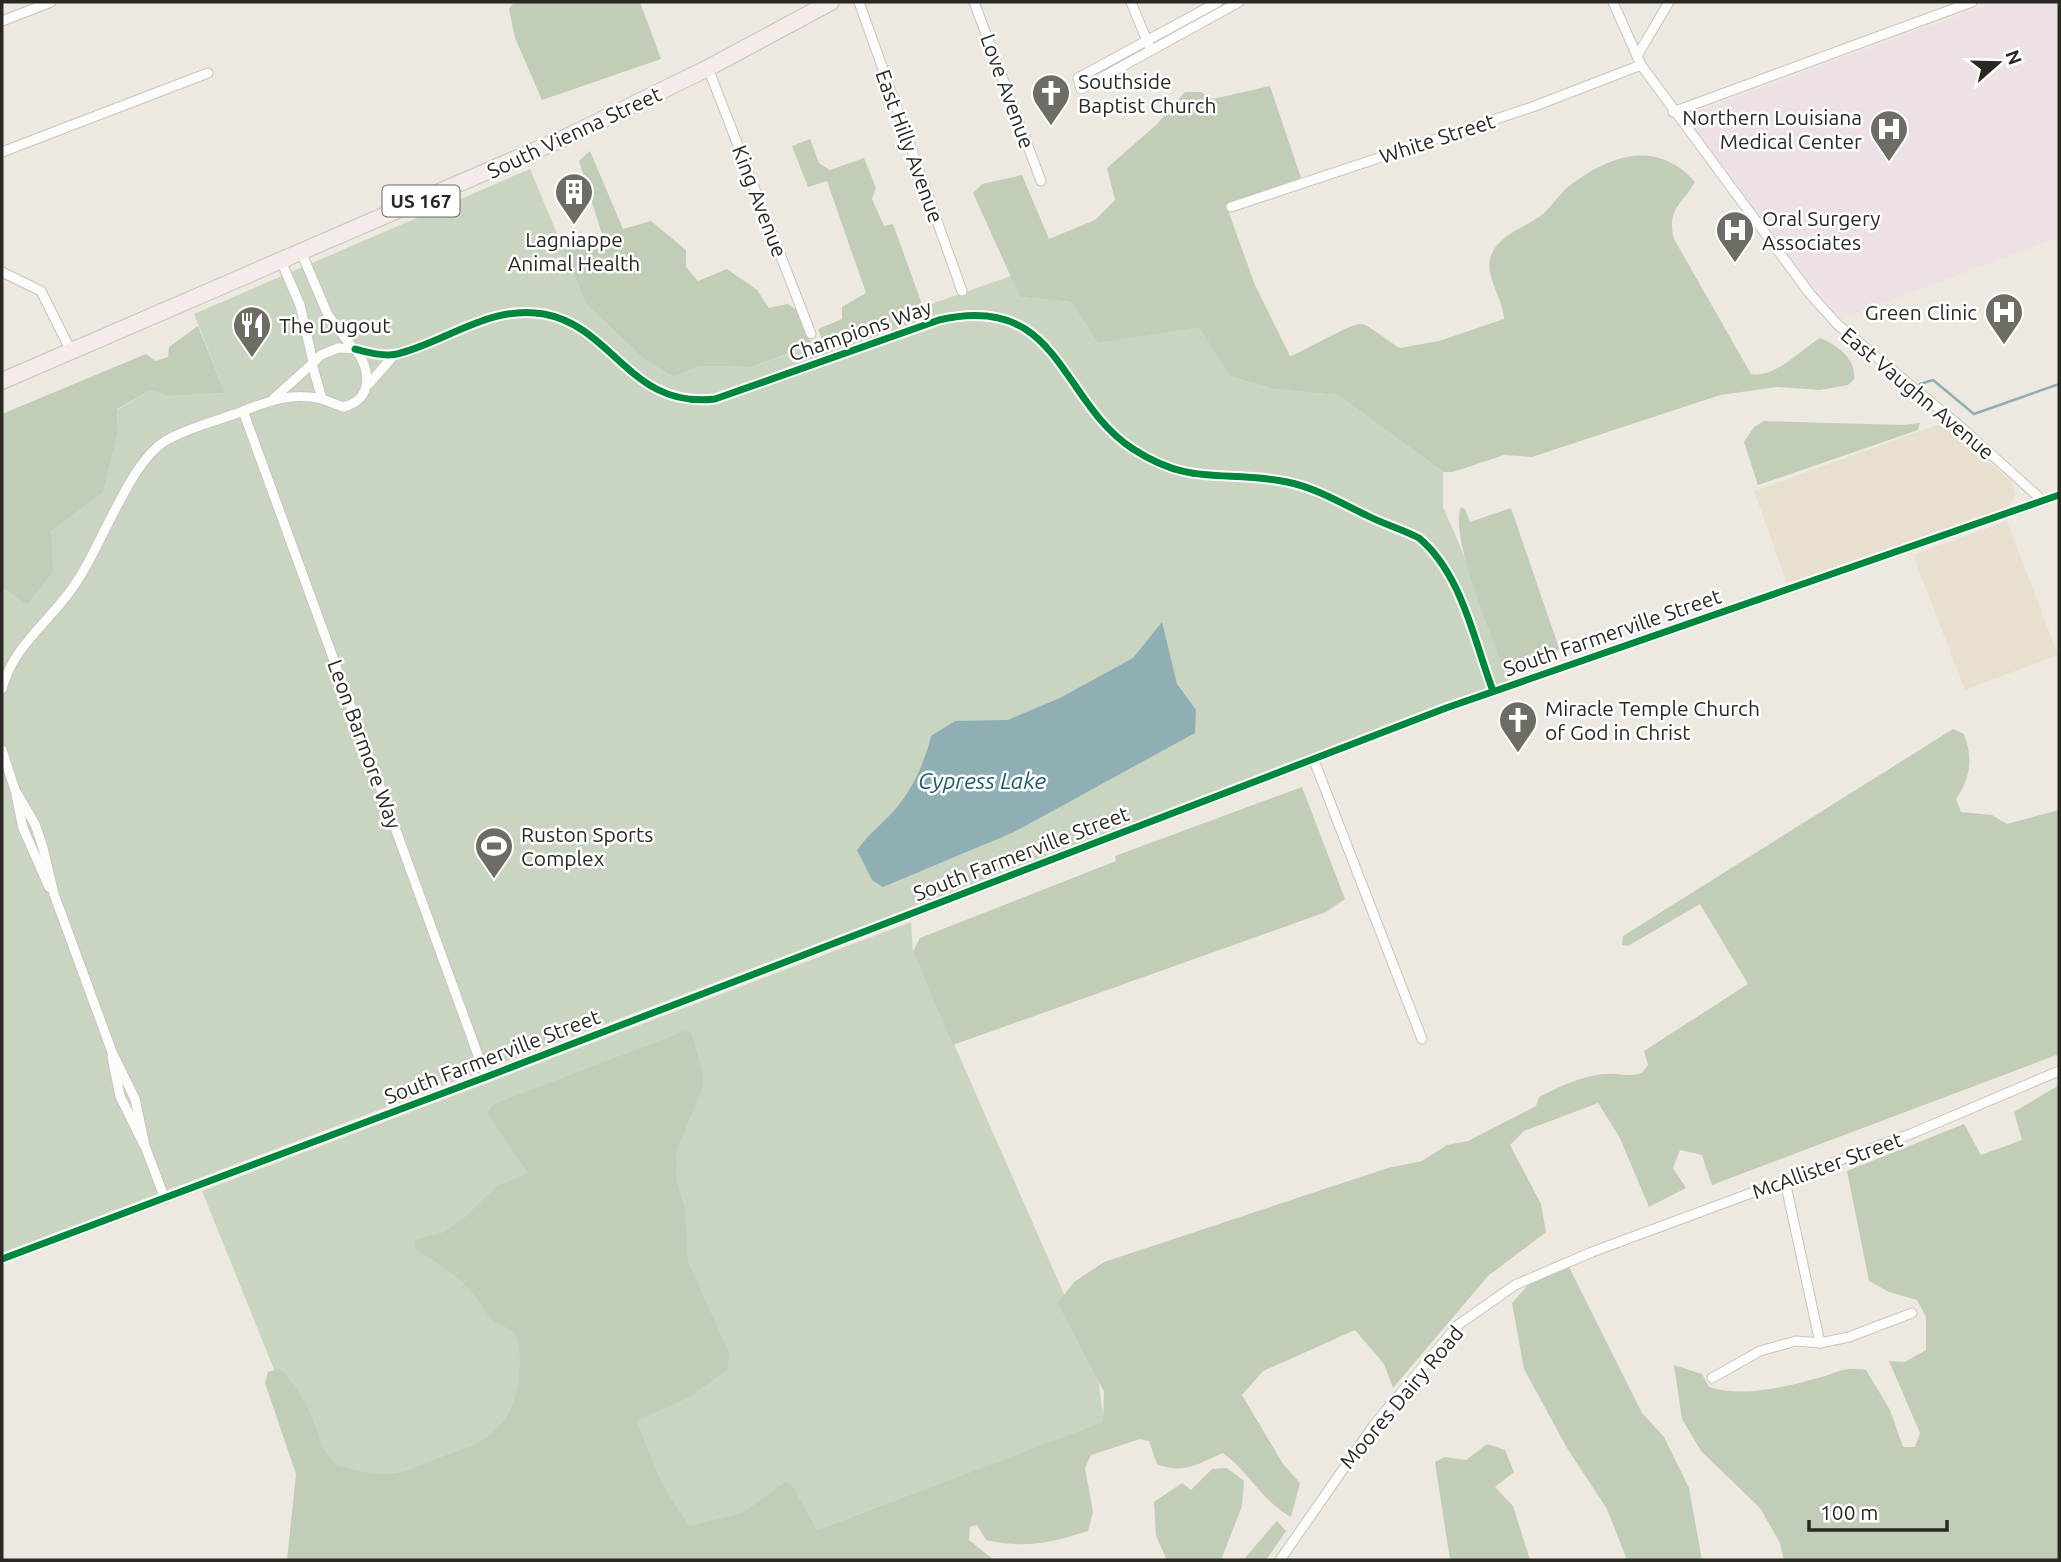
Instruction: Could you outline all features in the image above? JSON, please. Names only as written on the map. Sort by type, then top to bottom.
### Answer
[{"type":"highway","name":"South Vienna Street","points":[[2,381],[571,135],[708,68],[831,2]]},
{"type":"street","points":[[2,21],[51,2]]},
{"type":"street","name":"East Hilly Avenue","points":[[859,2],[962,291]]},
{"type":"street","name":"Love Avenue","points":[[974,2],[1041,181]]},
{"type":"street","points":[[1131,2],[1148,45]]},
{"type":"street","points":[[1218,2],[1148,45],[1081,89],[1078,85],[1078,78],[1148,45],[1239,2]]},
{"type":"street","name":"East Vaughn Avenue","points":[[1613,2],[1639,61],[1789,271],[1835,322],[2042,500]]},
{"type":"street","points":[[1639,61],[1669,2]]},
{"type":"street","points":[[1673,112],[1972,2]]},
{"type":"street","name":"White Street","points":[[1231,207],[1535,106],[1639,61]]},
{"type":"street","name":"King Avenue","points":[[708,68],[811,334]]},
{"type":"street","points":[[2,152],[208,73]]},
{"type":"street","points":[[301,252],[328,315],[367,368],[366,388]]},
{"type":"street","points":[[281,261],[300,305],[322,399]]},
{"type":"street","points":[[2,272],[40,291],[71,351]]},
{"type":"street","name":"Champions Way","points":[[2,690],[20,649],[68,594],[87,567],[140,465],[165,441],[272,399],[296,395],[322,399],[337,406],[348,406],[360,398],[377,372],[395,354],[493,317],[520,313],[545,314],[584,332],[654,389],[678,399],[695,401],[725,396],[939,320],[973,315],[1015,323],[1051,349],[1091,409],[1113,433],[1161,465],[1197,476],[1264,479],[1309,488],[1419,538],[1433,550],[1450,576],[1493,691]]},
{"type":"street","name":"Champions Way","points":[[272,399],[312,363],[331,350],[353,348],[395,354]]},
{"type":"street","name":"Leon Barmore Way","points":[[243,411],[486,1077]]},
{"type":"street","name":"South Farmerville Street","points":[[2,1259],[486,1077],[1493,691],[2059,495]]},
{"type":"street","points":[[2,750],[15,790],[44,848],[54,894],[112,1052],[135,1099],[145,1146],[165,1199]]},
{"type":"street","points":[[1313,758],[1422,1038]]},
{"type":"street","name":"McAllister Street","points":[[1592,1252],[1913,1133],[2059,1071]]},
{"type":"street","points":[[1786,1181],[1820,1343]]},
{"type":"street","name":"Moores Dairy Road","points":[[1280,1560],[1374,1425],[1458,1325],[1515,1285],[1592,1252]]},
{"type":"street","points":[[1712,1378],[1760,1351],[1796,1342],[1820,1343],[1849,1336],[1912,1313]]},
{"type":"shaded area","name":"Northern Louisiana Medical Center","points":[[1996,2],[2059,2],[2059,252],[2054,239],[1841,319],[1784,255],[1690,124],[1689,114]]},
{"type":"shaded area","points":[[1943,423],[2012,482],[2015,495],[2011,503],[2005,509],[1788,586],[1754,491]]},
{"type":"shaded area","points":[[2007,521],[2058,655],[1965,690],[1913,555]]},
{"type":"green space","points":[[514,2],[640,2],[661,59],[542,100],[515,38],[509,9]]},
{"type":"green space","points":[[1270,86],[1301,178],[1226,205],[1255,285],[1290,356],[1356,325],[1366,325],[1400,348],[1439,341],[1504,319],[1490,269],[1492,253],[1496,246],[1508,235],[1537,219],[1569,186],[1588,173],[1619,159],[1651,156],[1666,160],[1695,182],[1674,213],[1674,239],[1751,374],[1778,368],[1820,338],[1839,348],[1849,359],[1854,379],[1848,385],[1820,390],[1777,387],[1720,395],[1532,457],[1504,455],[1453,472],[1443,472],[1338,395],[1273,389],[1230,376],[1199,327],[1098,343],[1071,302],[1020,297],[973,193],[982,184],[1022,175],[1049,239],[1095,220],[1115,200],[1107,168],[1156,125],[1185,92],[1201,92],[1213,99]]},
{"type":"green space","points":[[810,139],[819,163],[830,170],[864,158],[876,188],[872,199],[884,226],[893,224],[923,307],[823,342],[818,329],[842,319],[842,307],[866,293],[827,181],[808,187],[792,146]]},
{"type":"green space","points":[[590,151],[623,229],[651,221],[686,250],[686,267],[698,281],[727,269],[757,290],[769,308],[788,304],[799,312],[812,345],[751,367],[700,366],[673,377],[644,359],[587,305],[563,249],[584,238],[589,246],[599,249],[606,247],[579,161]]},
{"type":"green space","name":"Ruston Sports Complex","points":[[530,169],[587,305],[644,359],[673,377],[700,366],[751,367],[1011,276],[1020,297],[1071,302],[1098,343],[1199,326],[1230,376],[1273,389],[1338,395],[1443,472],[1443,507],[1463,553],[1509,681],[2,1253],[2,587],[27,605],[50,531],[103,491],[118,431],[117,410],[151,390],[168,396],[225,393],[194,314]]},
{"type":"green space","points":[[198,326],[225,393],[168,396],[151,390],[117,409],[118,431],[103,492],[51,531],[53,571],[27,605],[2,587],[2,414],[146,354],[155,361],[168,357],[169,347]]},
{"type":"green space","points":[[1764,421],[1903,425],[1920,423],[1918,430],[1758,485],[1744,442],[1754,427]]},
{"type":"green space","points":[[1461,507],[1465,509],[1470,522],[1511,508],[1559,648],[1556,656],[1508,673],[1504,669],[1466,562],[1459,521]]},
{"type":"green space","points":[[1953,729],[1964,734],[1969,751],[1965,783],[1956,799],[1961,812],[1992,815],[2007,824],[2059,810],[2059,1054],[1712,1185],[1702,1155],[1680,1150],[1673,1168],[1686,1188],[1649,1207],[1619,1136],[1598,1103],[1524,1131],[1510,1145],[1541,1204],[1546,1232],[1488,1276],[1393,1388],[1384,1364],[1355,1330],[1263,1371],[1242,1395],[1283,1464],[1300,1483],[1291,1517],[1272,1503],[1223,1453],[1183,1468],[1166,1467],[1157,1464],[1149,1441],[1140,1439],[1091,1455],[1085,1468],[1093,1512],[1088,1531],[1050,1541],[1013,1544],[986,1540],[977,1525],[970,1527],[969,1540],[994,1560],[287,1560],[296,1474],[265,1383],[268,1372],[279,1369],[285,1373],[308,1408],[324,1448],[332,1460],[339,1466],[378,1474],[400,1472],[470,1447],[491,1434],[510,1411],[517,1390],[520,1367],[516,1336],[491,1318],[473,1293],[456,1277],[414,1248],[415,1240],[444,1232],[463,1219],[497,1186],[528,1173],[487,1113],[494,1104],[685,1031],[691,1032],[703,1074],[702,1089],[677,1150],[676,1180],[685,1209],[688,1262],[729,1353],[727,1370],[688,1398],[636,1421],[662,1484],[689,1526],[743,1513],[785,1482],[791,1484],[817,1530],[1103,1422],[1104,1392],[1058,1303],[1074,1282],[1104,1262],[1388,1168],[1422,1161],[1447,1145],[1468,1141],[1536,1106],[1539,1097],[1576,1081],[1596,1075],[1642,1073],[1648,1065],[1644,1051],[1748,984],[1700,904],[1628,946],[1622,945],[1623,936]]},
{"type":"green space","points":[[1302,787],[1345,899],[1326,912],[953,1045],[913,951],[920,938],[1116,861],[1115,856]]},
{"type":"green space","points":[[911,922],[913,951],[1097,1369],[1104,1422],[737,1560],[351,1560],[202,1191]]},
{"type":"green space","points":[[2059,1085],[2059,1560],[1784,1560],[1780,1543],[1760,1508],[1701,1451],[1682,1419],[1674,1365],[1702,1374],[1709,1387],[1735,1392],[1778,1388],[1845,1370],[1866,1370],[1890,1410],[1903,1447],[1915,1447],[1920,1433],[1889,1361],[1905,1362],[1926,1350],[1926,1317],[1917,1300],[1889,1292],[1869,1281],[1847,1171],[1964,1124],[1981,1155],[2022,1140],[2014,1112]]},
{"type":"green space","points":[[1569,1267],[1642,1413],[1664,1437],[1689,1488],[1702,1560],[1627,1560],[1607,1509],[1567,1448],[1524,1369],[1512,1303],[1532,1281]]},
{"type":"green space","points":[[1487,1444],[1505,1450],[1514,1472],[1495,1487],[1513,1506],[1530,1560],[1450,1560],[1435,1462],[1445,1457],[1466,1460]]},
{"type":"green space","points":[[1227,1468],[1244,1481],[1242,1506],[1221,1560],[1167,1560],[1156,1536],[1154,1502],[1182,1483],[1191,1490],[1212,1469]]},
{"type":"green space","points":[[1277,1521],[1286,1531],[1266,1560],[1243,1560]]},
{"type":"water","name":"Cypress Lake","points":[[1162,622],[1177,684],[1196,710],[1195,733],[1014,832],[883,887],[872,880],[857,850],[904,798],[919,772],[931,736],[955,721],[1008,720],[1060,698],[1133,658]]},
{"type":"waterway","points":[[1920,384],[1933,380],[1974,414],[2059,384]]},
{"type":"cycle path","points":[[355,349],[392,355],[487,319],[524,312],[544,314],[568,322],[588,334],[642,380],[662,392],[686,399],[715,399],[939,320],[979,315],[1010,321],[1034,336],[1054,356],[1108,428],[1133,449],[1154,461],[1192,473],[1265,478],[1298,485],[1419,538],[1434,553],[1456,589],[1493,691]]},
{"type":"cycle path","points":[[2,1259],[486,1077],[1446,708],[2059,495]]},
{"type":"place","name":"Southside Baptist Church","points":[[1051,127]]},
{"type":"place","name":"Northern Louisiana Medical Center","points":[[1889,163]]},
{"type":"place","name":"Lagniappe Animal Health","points":[[574,226]]},
{"type":"place","name":"Oral Surgery Associates","points":[[1735,264]]},
{"type":"place","name":"Green Clinic","points":[[2004,346]]},
{"type":"place","name":"The Dugout","points":[[252,359]]},
{"type":"place","name":"Miracle Temple Church of God in Christ","points":[[1518,754]]},
{"type":"place","name":"Ruston Sports Complex","points":[[494,880]]}]
